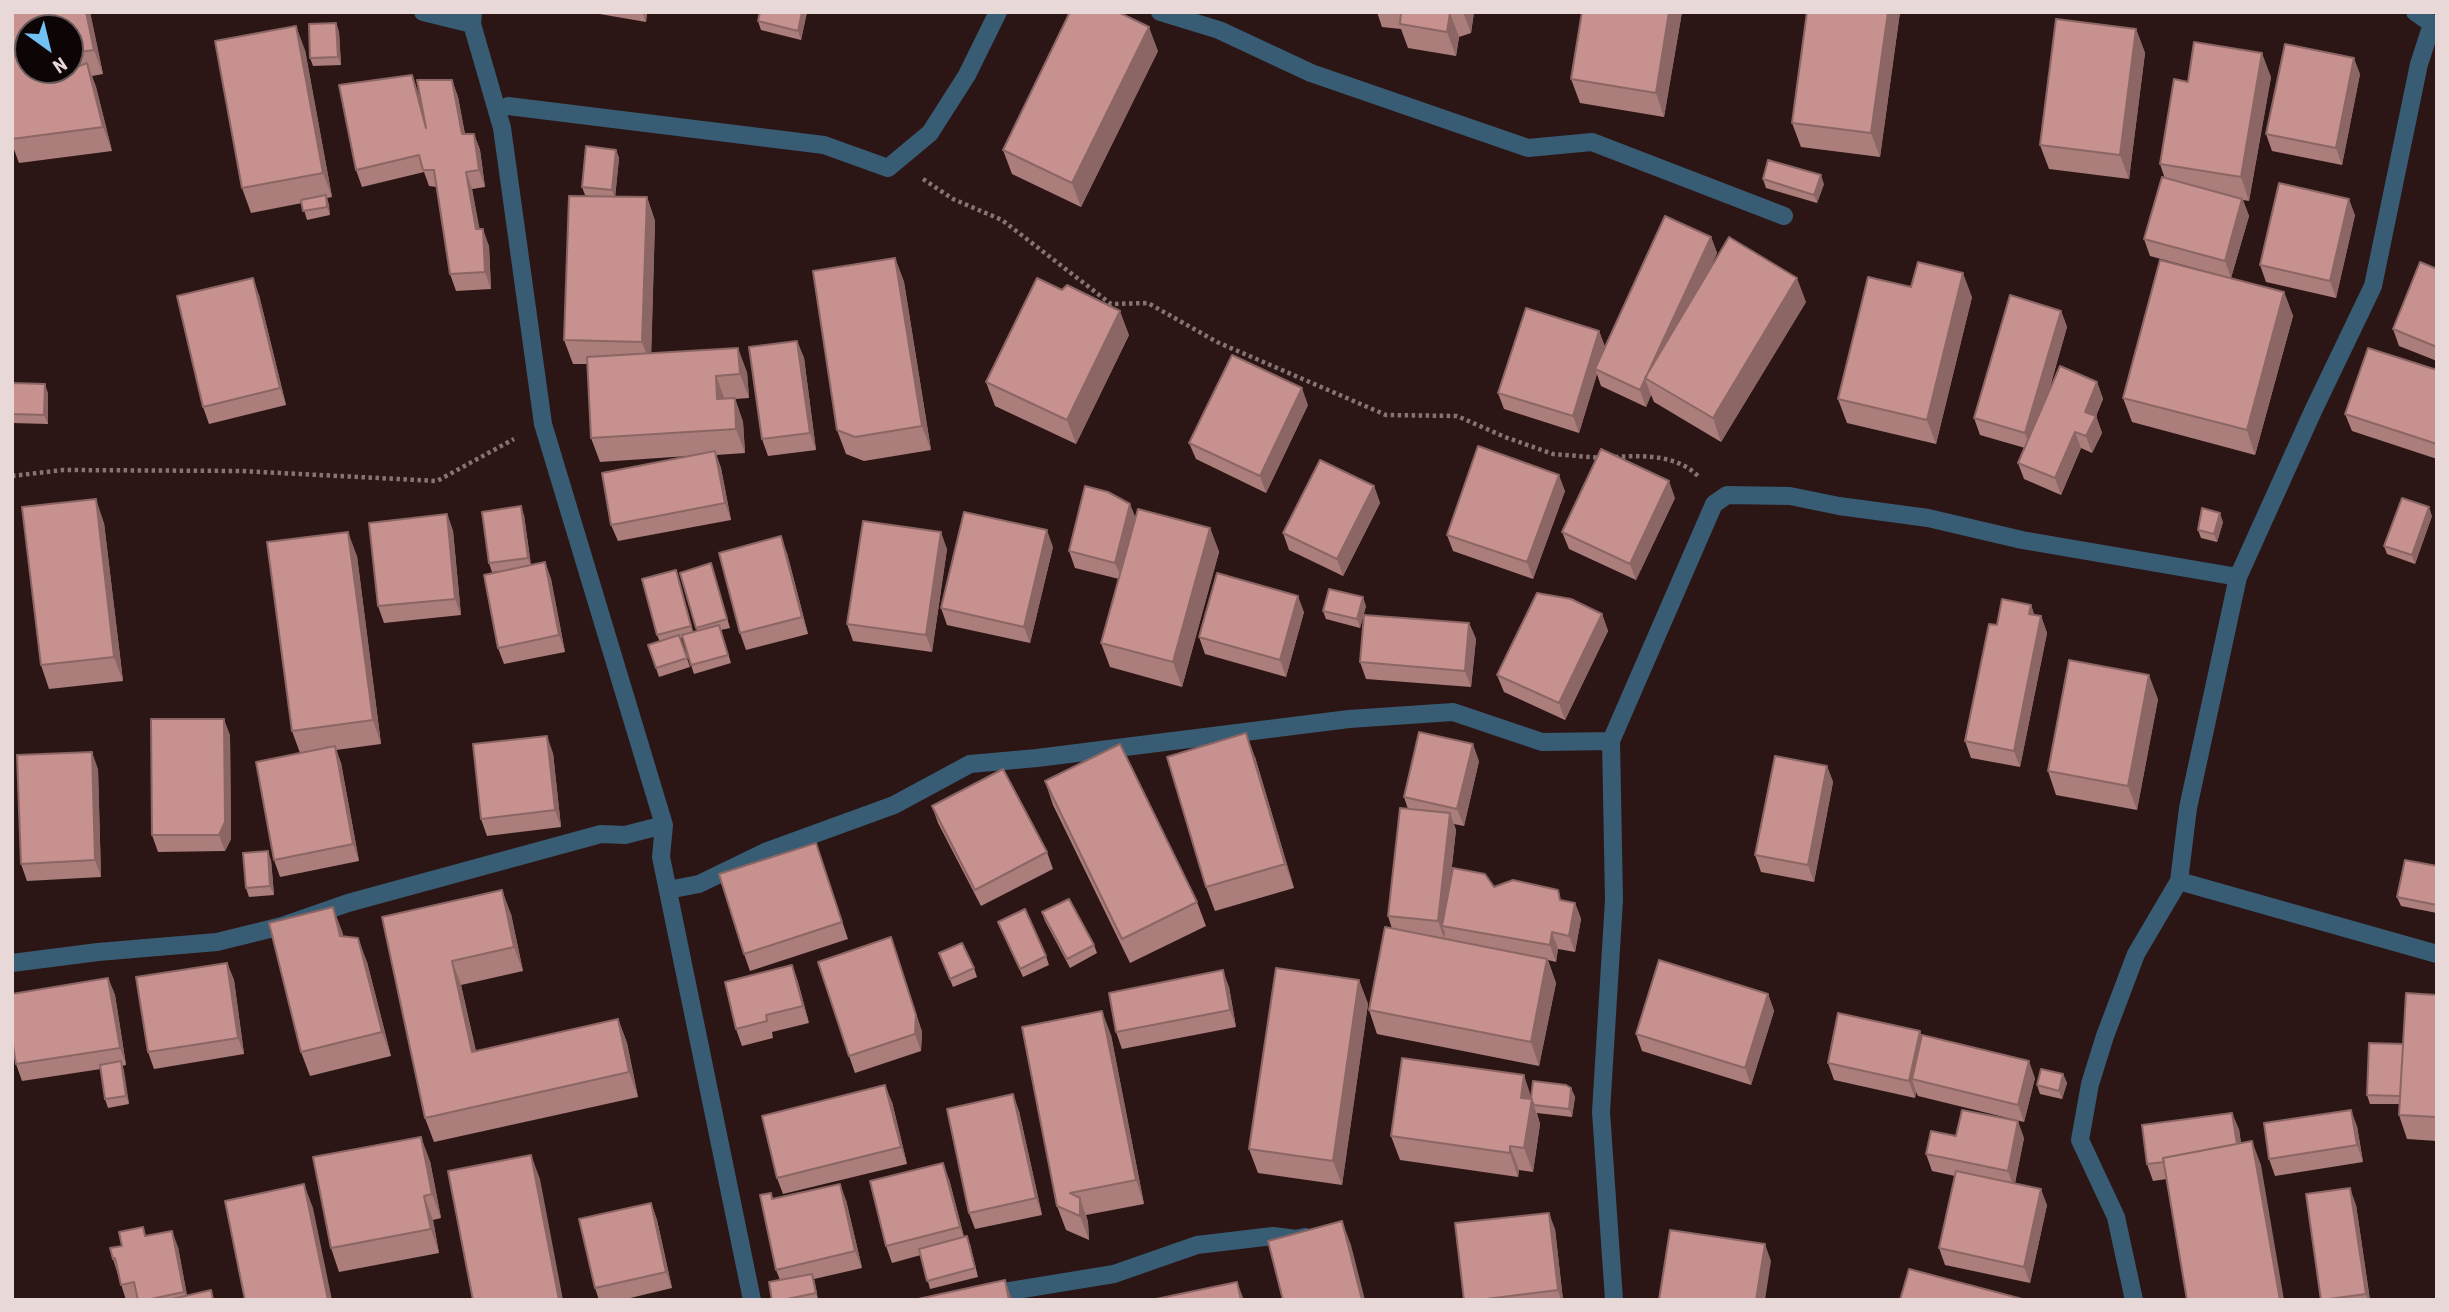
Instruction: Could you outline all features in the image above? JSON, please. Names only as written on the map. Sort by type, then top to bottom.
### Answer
[{"type":"street","points":[[423,12],[472,18],[502,128],[543,424],[663,825],[662,857],[668,890],[752,1300]]},
{"type":"street","points":[[508,106],[824,145],[888,168],[930,133],[967,75],[998,12]]},
{"type":"street","points":[[1160,12],[1219,30],[1311,73],[1528,148],[1592,142],[1784,216]]},
{"type":"street","points":[[2134,1300],[2116,1217],[2080,1140],[2091,1084],[2105,1036],[2136,954],[2179,881],[2188,808],[2238,577],[2373,286],[2419,64],[2434,23],[2415,12]]},
{"type":"street","points":[[1614,1300],[1601,1112],[1614,900],[1611,741],[1714,503],[1727,495],[1790,496],[1839,506],[1928,518],[2022,540],[2238,577]]},
{"type":"street","points":[[668,890],[698,884],[765,852],[894,805],[970,764],[1051,757],[1349,719],[1453,712],[1542,742],[1611,741]]},
{"type":"street","points":[[12,963],[98,952],[217,942],[282,926],[348,903],[601,834],[625,835],[663,825]]},
{"type":"street","points":[[2179,881],[2437,954]]},
{"type":"street","points":[[955,1300],[1114,1274],[1197,1245],[1273,1236],[1296,1239],[1321,1235]]},
{"type":"path","points":[[896,161],[953,199],[1002,220],[1111,304],[1147,303],[1217,342],[1386,415],[1457,416],[1505,438],[1553,454],[1594,458],[1648,455],[1688,466],[1721,499]]},
{"type":"path","points":[[12,476],[63,470],[242,471],[438,481],[543,424]]},
{"type":"building","points":[[12,12],[86,12],[94,50],[84,51],[84,14],[14,14],[14,84],[84,84],[84,64],[87,63],[103,127],[12,139]]},
{"type":"building","points":[[760,12],[802,12],[798,31],[758,21]]},
{"type":"building","points":[[1070,12],[1118,12],[1149,27],[1072,183],[1003,150]]},
{"type":"building","points":[[1401,12],[1454,12],[1450,13],[1447,32],[1400,24]]},
{"type":"building","points":[[1582,12],[1669,12],[1656,93],[1571,79]]},
{"type":"building","points":[[1807,12],[1888,12],[1871,133],[1792,123]]},
{"type":"building","points":[[2056,19],[2136,29],[2120,155],[2040,145]]},
{"type":"building","points":[[336,23],[338,57],[310,58],[309,24]]},
{"type":"building","points":[[296,26],[323,173],[242,188],[215,41]]},
{"type":"building","points":[[2194,42],[2262,53],[2241,177],[2160,164],[2174,79],[2188,82]]},
{"type":"building","points":[[2285,44],[2354,58],[2336,148],[2266,134]]},
{"type":"building","points":[[412,75],[426,128],[417,80],[452,80],[462,134],[474,134],[479,170],[466,172],[476,229],[483,229],[485,272],[450,274],[434,170],[423,170],[419,155],[356,170],[339,85]]},
{"type":"building","points":[[586,146],[616,150],[612,190],[582,187]]},
{"type":"building","points":[[1768,160],[1821,175],[1814,195],[1763,179]]},
{"type":"building","points":[[2162,177],[2242,199],[2225,261],[2144,239]]},
{"type":"building","points":[[2279,183],[2349,199],[2330,281],[2260,265]]},
{"type":"building","points":[[326,195],[327,207],[303,211],[301,200]]},
{"type":"building","points":[[569,196],[647,197],[642,342],[564,340]]},
{"type":"building","points":[[1665,216],[1711,237],[1640,390],[1595,369]]},
{"type":"building","points":[[1729,237],[1797,278],[1713,418],[1645,378]]},
{"type":"building","points":[[895,258],[922,426],[855,437],[837,430],[813,271]]},
{"type":"building","points":[[2160,260],[2284,292],[2247,430],[2123,398]]},
{"type":"building","points":[[1918,262],[1963,273],[1927,420],[1838,399],[1868,277],[1911,287]]},
{"type":"building","points":[[2420,262],[2437,269],[2437,347],[2393,329]]},
{"type":"building","points":[[253,278],[280,388],[203,407],[177,296]]},
{"type":"building","points":[[1037,278],[1062,290],[1067,285],[1120,311],[1067,420],[986,382]]},
{"type":"building","points":[[2010,295],[2061,311],[2025,433],[1974,418]]},
{"type":"building","points":[[1526,308],[1599,331],[1573,416],[1498,393]]},
{"type":"building","points":[[797,341],[810,433],[762,439],[749,347]]},
{"type":"building","points":[[738,348],[740,374],[716,376],[717,399],[735,398],[736,429],[591,438],[587,357]]},
{"type":"building","points":[[2368,348],[2437,370],[2437,444],[2345,414]]},
{"type":"building","points":[[1232,355],[1302,388],[1260,476],[1189,443]]},
{"type":"building","points":[[2060,366],[2097,382],[2085,412],[2096,416],[2086,436],[2075,432],[2055,478],[2018,463]]},
{"type":"building","points":[[12,383],[45,384],[44,415],[12,414]]},
{"type":"building","points":[[1478,446],[1559,475],[1527,562],[1447,535]]},
{"type":"building","points":[[1601,449],[1669,481],[1630,564],[1562,532]]},
{"type":"building","points":[[715,451],[725,503],[611,525],[602,473]]},
{"type":"building","points":[[1320,460],[1374,486],[1337,559],[1283,533]]},
{"type":"building","points":[[1085,486],[1108,492],[1130,504],[1115,563],[1069,551]]},
{"type":"building","points":[[2402,498],[2429,507],[2412,555],[2384,546]]},
{"type":"building","points":[[96,499],[114,657],[41,665],[22,507]]},
{"type":"building","points":[[521,506],[528,558],[489,563],[482,512]]},
{"type":"building","points":[[2202,508],[2220,513],[2214,534],[2198,530]]},
{"type":"building","points":[[1138,509],[1210,528],[1173,662],[1101,643]]},
{"type":"building","points":[[964,512],[1047,530],[1024,627],[941,608]]},
{"type":"building","points":[[447,514],[455,599],[378,606],[369,523]]},
{"type":"building","points":[[863,521],[941,532],[926,635],[847,624]]},
{"type":"building","points":[[348,532],[373,720],[292,731],[267,542]]},
{"type":"building","points":[[781,536],[802,617],[740,633],[719,553]]},
{"type":"building","points":[[545,562],[559,635],[498,648],[484,575]]},
{"type":"building","points":[[711,563],[727,619],[696,628],[680,573]]},
{"type":"building","points":[[676,570],[691,626],[657,635],[642,579]]},
{"type":"building","points":[[1217,573],[1298,596],[1280,660],[1199,637]]},
{"type":"building","points":[[1329,589],[1363,597],[1357,619],[1323,611]]},
{"type":"building","points":[[1537,593],[1571,599],[1602,614],[1559,703],[1497,675]]},
{"type":"building","points":[[2002,599],[2031,605],[2029,614],[2041,616],[2014,751],[1965,741],[1989,624],[1997,625]]},
{"type":"building","points":[[1364,615],[1469,623],[1465,671],[1360,662]]},
{"type":"building","points":[[719,625],[728,655],[691,665],[682,635]]},
{"type":"building","points":[[679,635],[687,658],[656,668],[648,645]]},
{"type":"building","points":[[2069,660],[2149,675],[2128,786],[2048,771]]},
{"type":"building","points":[[151,719],[224,719],[225,822],[219,835],[152,835]]},
{"type":"building","points":[[1419,732],[1473,744],[1457,809],[1404,797]]},
{"type":"building","points":[[1246,733],[1285,864],[1206,887],[1167,757]]},
{"type":"building","points":[[547,736],[555,810],[481,819],[473,744]]},
{"type":"building","points":[[1120,744],[1197,902],[1122,939],[1045,781]]},
{"type":"building","points":[[335,746],[353,844],[274,860],[256,762]]},
{"type":"building","points":[[92,752],[95,860],[21,864],[17,755]]},
{"type":"building","points":[[1775,756],[1827,766],[1808,865],[1755,855]]},
{"type":"building","points":[[1003,769],[1047,852],[975,890],[932,806]]},
{"type":"building","points":[[1400,808],[1450,813],[1438,921],[1388,916]]},
{"type":"building","points":[[816,843],[842,922],[744,954],[719,874]]},
{"type":"building","points":[[268,851],[270,886],[246,888],[243,853]]},
{"type":"building","points":[[2405,860],[2437,866],[2437,905],[2397,897]]},
{"type":"building","points":[[1453,868],[1485,874],[1494,887],[1513,880],[1558,890],[1560,900],[1575,903],[1569,936],[1552,932],[1550,945],[1442,926]]},
{"type":"building","points":[[502,890],[514,947],[452,961],[472,1052],[618,1019],[629,1072],[425,1118],[382,917]]},
{"type":"building","points":[[1069,899],[1094,945],[1067,959],[1042,912]]},
{"type":"building","points":[[333,907],[340,936],[358,938],[382,1032],[301,1052],[269,923]]},
{"type":"building","points":[[1025,909],[1046,956],[1020,969],[998,922]]},
{"type":"building","points":[[1385,927],[1547,959],[1531,1042],[1369,1010]]},
{"type":"building","points":[[891,937],[916,1015],[915,1034],[849,1056],[818,962]]},
{"type":"building","points":[[962,943],[974,968],[950,979],[939,953]]},
{"type":"building","points":[[1659,960],[1768,994],[1745,1068],[1636,1034]]},
{"type":"building","points":[[227,963],[238,1038],[148,1052],[136,977]]},
{"type":"building","points":[[792,965],[803,1006],[766,1015],[767,1021],[736,1029],[725,982]]},
{"type":"building","points":[[1276,968],[1359,980],[1333,1161],[1249,1149]]},
{"type":"building","points":[[1223,970],[1230,1010],[1116,1032],[1109,993]]},
{"type":"building","points":[[108,978],[120,1048],[16,1064],[12,1039],[12,994]]},
{"type":"building","points":[[2406,993],[2437,995],[2437,1117],[2399,1115]]},
{"type":"building","points":[[1102,1011],[1136,1180],[1070,1193],[1080,1198],[1080,1216],[1057,1206],[1022,1027]]},
{"type":"building","points":[[1838,1013],[1920,1031],[1909,1081],[1828,1063]]},
{"type":"building","points":[[1922,1035],[2029,1061],[2018,1105],[1912,1079]]},
{"type":"building","points":[[2369,1043],[2403,1044],[2400,1096],[2367,1095]]},
{"type":"building","points":[[1402,1058],[1524,1075],[1521,1098],[1532,1099],[1524,1148],[1510,1146],[1510,1153],[1391,1136]]},
{"type":"building","points":[[121,1061],[126,1096],[105,1099],[100,1065]]},
{"type":"building","points":[[2041,1069],[2063,1074],[2059,1091],[2037,1085]]},
{"type":"building","points":[[1533,1081],[1571,1088],[1569,1109],[1534,1105],[1531,1099]]},
{"type":"building","points":[[885,1085],[901,1147],[777,1178],[762,1116]]},
{"type":"building","points":[[1013,1094],[1036,1198],[969,1213],[947,1109]]},
{"type":"building","points":[[1962,1110],[2018,1121],[2008,1171],[1926,1154],[1931,1131],[1956,1136]]},
{"type":"building","points":[[2351,1110],[2357,1145],[2269,1159],[2264,1123]]},
{"type":"building","points":[[2232,1113],[2237,1144],[2163,1158],[2164,1162],[2147,1164],[2142,1125]]},
{"type":"building","points":[[421,1137],[432,1194],[424,1196],[431,1229],[331,1248],[313,1157]]},
{"type":"building","points":[[2252,1141],[2280,1300],[2187,1300],[2163,1158]]},
{"type":"building","points":[[531,1155],[559,1300],[473,1300],[448,1171]]},
{"type":"building","points":[[943,1163],[960,1227],[886,1246],[870,1181]]},
{"type":"building","points":[[1956,1171],[2041,1189],[2024,1267],[1939,1248]]},
{"type":"building","points":[[304,1184],[328,1300],[245,1300],[225,1201]]},
{"type":"building","points":[[840,1184],[855,1251],[776,1270],[760,1195],[771,1193],[772,1199]]},
{"type":"building","points":[[2350,1188],[2366,1294],[2321,1300],[2306,1194]]},
{"type":"building","points":[[651,1203],[666,1272],[595,1288],[579,1219]]},
{"type":"building","points":[[1549,1213],[1558,1290],[1464,1300],[1455,1223]]},
{"type":"building","points":[[1342,1221],[1362,1300],[1283,1300],[1268,1241]]},
{"type":"building","points":[[143,1227],[145,1236],[172,1231],[184,1292],[138,1300],[134,1282],[121,1285],[110,1248],[122,1246],[119,1232]]},
{"type":"building","points":[[1670,1230],[1765,1244],[1756,1300],[1659,1300]]},
{"type":"building","points":[[967,1236],[975,1268],[927,1281],[919,1249]]},
{"type":"building","points":[[1909,1269],[2026,1300],[1900,1300]]},
{"type":"building","points":[[812,1274],[816,1293],[772,1300],[769,1282]]},
{"type":"building","points":[[1005,1280],[1009,1300],[918,1300],[918,1299]]},
{"type":"building","points":[[1237,1282],[1241,1300],[1156,1300],[1156,1299]]},
{"type":"building","points":[[211,1290],[213,1300],[168,1300]]}]
